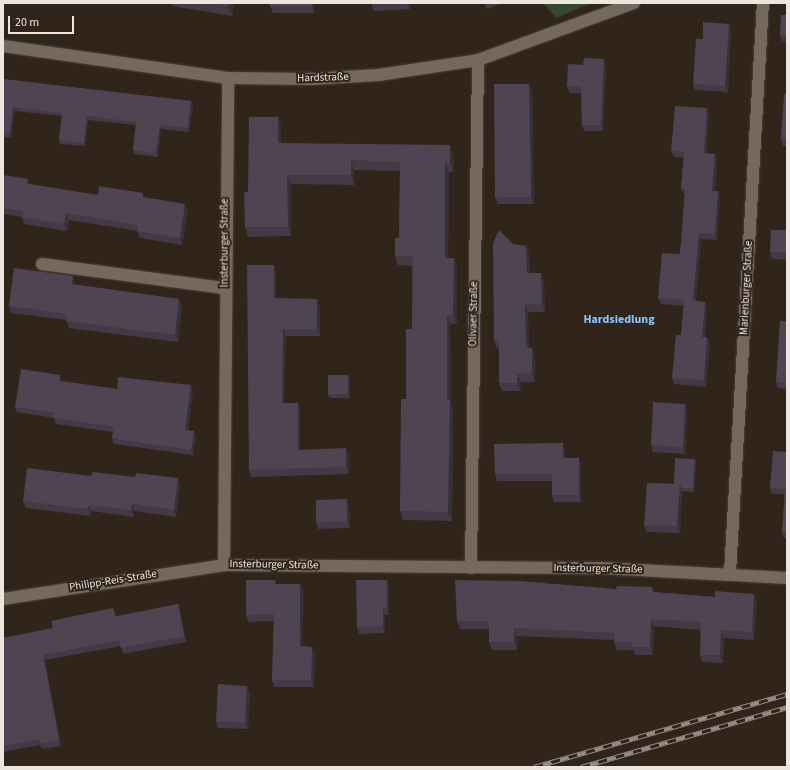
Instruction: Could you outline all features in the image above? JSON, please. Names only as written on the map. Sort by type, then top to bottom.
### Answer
[{"type":"street","name":"Hardstraße","points":[[3,46],[228,78],[312,79],[378,76],[478,60],[634,3]]},
{"type":"street","name":"Marienburger Straße","points":[[730,573],[763,3]]},
{"type":"street","name":"Olivaer Straße","points":[[471,568],[478,60]]},
{"type":"street","name":"Insterburger Straße","points":[[228,78],[225,288],[224,565],[602,568],[730,573],[787,578]]},
{"type":"street","points":[[42,264],[225,288]]},
{"type":"street","name":"Philipp-Reis-Straße","points":[[3,599],[224,565]]},
{"type":"green space","points":[[543,3],[592,3],[556,18]]},
{"type":"building","points":[[211,3],[229,3],[228,6]]},
{"type":"building","points":[[270,3],[312,3],[312,6],[270,6]]},
{"type":"building","points":[[371,3],[396,3],[371,4]]},
{"type":"building","points":[[781,15],[787,15],[787,35],[780,35]]},
{"type":"building","points":[[703,22],[729,24],[725,86],[693,84],[696,39],[703,39]]},
{"type":"building","points":[[584,58],[604,59],[601,125],[582,125],[581,87],[567,86],[568,64],[583,65]]},
{"type":"building","points":[[3,79],[191,101],[188,128],[160,125],[156,153],[133,150],[136,122],[87,116],[84,143],[59,140],[62,113],[13,107],[10,134],[3,133]]},
{"type":"building","points":[[494,84],[529,84],[531,197],[495,197]]},
{"type":"building","points":[[784,94],[787,94],[787,139],[781,138]]},
{"type":"building","points":[[675,106],[707,108],[704,153],[715,154],[712,191],[718,191],[715,234],[699,233],[693,300],[705,302],[702,337],[707,337],[704,380],[672,378],[676,335],[681,335],[684,300],[658,298],[662,253],[680,254],[685,189],[681,188],[684,152],[671,151]]},
{"type":"building","points":[[249,117],[278,117],[278,143],[450,145],[450,162],[445,162],[445,258],[454,258],[453,315],[447,315],[447,400],[450,400],[448,512],[400,511],[401,399],[406,399],[406,329],[412,329],[413,256],[395,256],[395,238],[399,238],[400,162],[351,160],[351,175],[287,175],[288,227],[245,227],[244,192],[248,192]]},
{"type":"building","points":[[3,175],[28,179],[27,184],[98,195],[99,186],[143,193],[143,197],[185,204],[180,238],[137,231],[138,225],[66,213],[64,224],[22,217],[23,211],[3,208]]},
{"type":"building","points":[[499,230],[513,244],[526,246],[527,273],[541,273],[542,304],[525,304],[526,344],[528,348],[532,348],[532,373],[518,374],[517,383],[499,383],[499,340],[494,340],[493,243]]},
{"type":"building","points":[[771,230],[787,230],[787,253],[770,252]]},
{"type":"building","points":[[247,265],[274,265],[274,298],[317,299],[317,329],[283,329],[282,403],[298,403],[298,450],[346,448],[346,467],[249,470]]},
{"type":"building","points":[[14,268],[73,276],[72,284],[179,299],[175,335],[66,321],[67,314],[9,306]]},
{"type":"building","points":[[780,321],[787,321],[787,383],[776,382]]},
{"type":"building","points":[[21,369],[60,375],[59,381],[117,389],[118,377],[191,385],[185,430],[194,431],[191,450],[112,438],[114,427],[54,418],[55,413],[15,407]]},
{"type":"building","points":[[328,375],[348,375],[348,394],[328,395]]},
{"type":"building","points":[[653,402],[685,404],[683,447],[651,445]]},
{"type":"building","points":[[563,443],[563,458],[579,458],[579,495],[552,495],[552,474],[495,474],[494,444]]},
{"type":"building","points":[[773,451],[787,452],[787,532],[782,532],[785,489],[770,488]]},
{"type":"building","points":[[675,458],[695,459],[693,488],[681,488],[680,484],[674,484]]},
{"type":"building","points":[[27,468],[92,476],[92,472],[135,477],[136,473],[178,478],[174,510],[132,504],[131,510],[88,505],[88,509],[23,501]]},
{"type":"building","points":[[647,483],[680,484],[677,526],[644,525]]},
{"type":"building","points":[[347,499],[347,521],[316,522],[316,500]]},
{"type":"building","points":[[246,580],[275,580],[275,584],[300,584],[300,646],[312,647],[311,680],[272,680],[274,614],[246,615]]},
{"type":"building","points":[[356,580],[387,580],[387,608],[383,608],[383,626],[357,627]]},
{"type":"building","points":[[455,580],[519,581],[616,589],[617,586],[652,587],[652,592],[715,597],[715,591],[754,594],[752,632],[721,630],[720,655],[700,655],[701,622],[651,619],[650,647],[632,647],[632,642],[614,642],[615,633],[514,628],[514,642],[489,642],[489,621],[457,621]]},
{"type":"building","points":[[178,604],[184,636],[121,648],[119,640],[43,655],[59,740],[40,744],[39,739],[3,746],[3,638],[53,628],[51,621],[113,608],[115,617]]},
{"type":"building","points":[[218,684],[247,686],[245,722],[216,721]]},
{"type":"railway","points":[[534,767],[787,694]]},
{"type":"railway","points":[[581,767],[787,707]]},
{"type":"district","name":"Hardsiedlung","points":[[619,320]]}]
